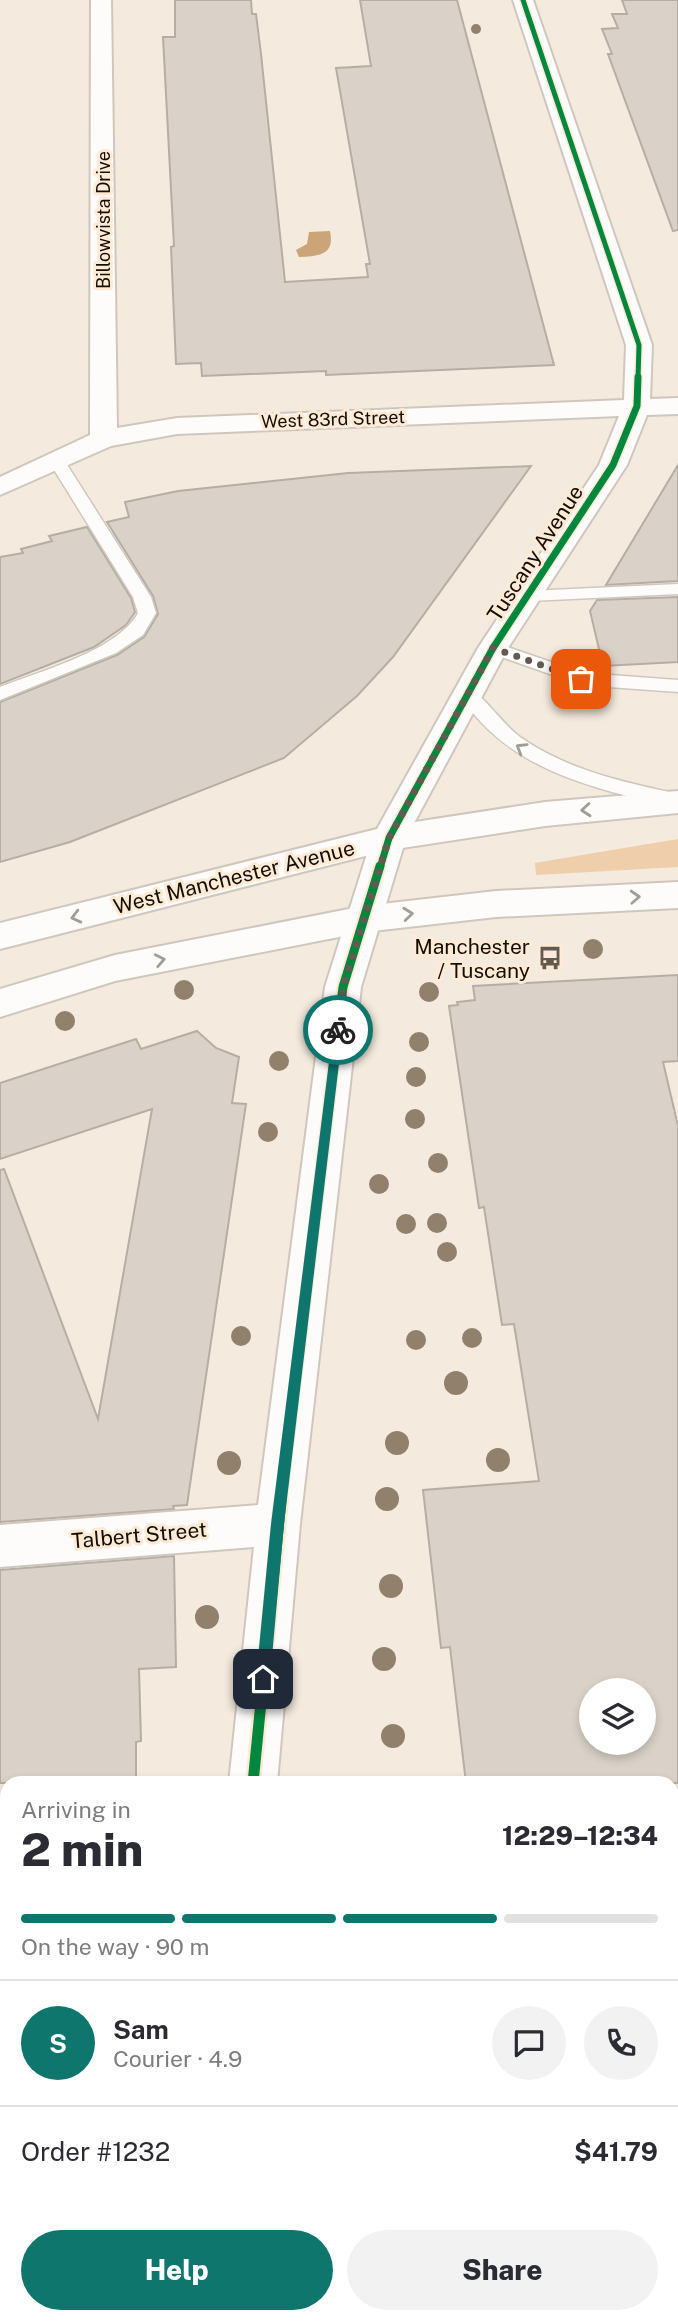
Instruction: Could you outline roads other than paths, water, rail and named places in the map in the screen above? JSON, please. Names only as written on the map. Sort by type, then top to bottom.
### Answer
[{"type":"street","name":"Billowvista Drive","points":[[101,0],[104,439]]},
{"type":"street","name":"Tuscany Avenue","points":[[254,1776],[278,1524],[343,987],[389,838],[470,695],[493,648],[613,465],[638,406],[639,345],[523,0]]},
{"type":"street","name":"West 83rd Street","points":[[0,487],[104,439],[177,426],[678,406]]},
{"type":"street","name":"West Manchester Avenue","points":[[0,936],[389,838],[545,814],[678,802]]},
{"type":"street","points":[[0,1003],[115,968],[364,919],[496,904],[678,895]]},
{"type":"street","name":"Talbert Street","points":[[0,1546],[278,1524]]},
{"type":"lane","points":[[0,694],[110,649],[137,631],[147,613],[142,597],[56,460]]},
{"type":"lane","points":[[529,596],[678,589]]},
{"type":"lane","points":[[493,648],[581,679],[678,686]]},
{"type":"lane","points":[[470,695],[489,723],[522,750],[593,779],[678,802]]},
{"type":"place","name":"Manchester / Tuscany","points":[[550,958]]}]
